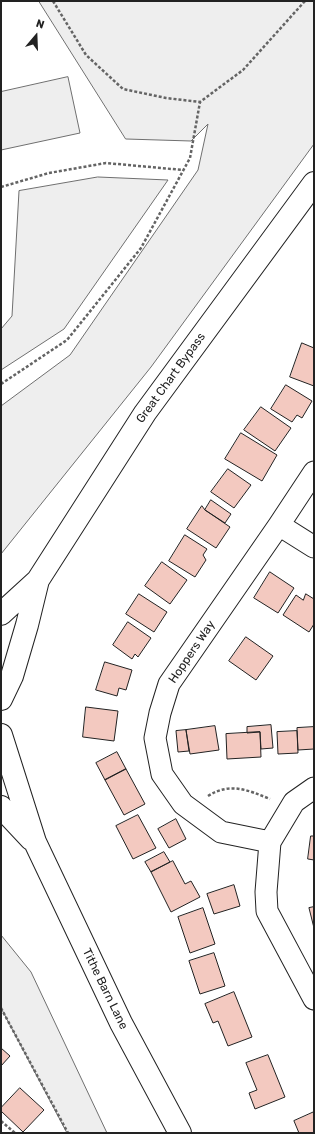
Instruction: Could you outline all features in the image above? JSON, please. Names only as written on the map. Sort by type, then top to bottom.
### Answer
[{"type":"main road","name":"Great Chart Bypass","points":[[1,614],[38,580],[145,413],[314,183]]},
{"type":"main road","name":"Great Chart Bypass","points":[[1,699],[12,676],[38,580]]},
{"type":"main road","name":"Tithe Barn Lane","points":[[1,735],[35,842],[121,1023],[180,1133]]},
{"type":"main road","name":"Tithe Barn Lane","points":[[1,807],[35,842]]},
{"type":"street","name":"Hoppers Way","points":[[270,842],[221,832],[183,804],[162,774],[155,738],[160,713],[169,684],[279,526],[314,472]]},
{"type":"street","points":[[279,526],[314,547]]},
{"type":"street","points":[[314,788],[294,802],[270,842],[266,892],[267,911],[314,999]]},
{"type":"path","points":[[53,1],[86,55],[123,89],[166,98],[200,102]]},
{"type":"path","points":[[1,384],[67,340],[141,248],[190,158],[200,102],[243,70],[305,1]]},
{"type":"path","points":[[1,187],[49,174],[106,163],[183,170]]},
{"type":"path","points":[[191,810],[214,792],[238,788],[268,798],[290,808]]},
{"type":"path","points":[[1,1008],[68,1133]]},
{"type":"path","points":[[1,1121],[15,1133]]},
{"type":"shaded area","points":[[39,1],[314,1],[314,144],[151,367],[1,554],[1,406],[70,355],[198,170],[208,124],[191,141],[126,139]]},
{"type":"shaded area","points":[[68,77],[80,133],[1,150],[1,92]]},
{"type":"shaded area","points":[[98,177],[168,180],[64,329],[1,370],[1,329],[12,316],[19,191]]},
{"type":"shaded area","points":[[1,935],[31,972],[107,1133],[67,1133],[1,1008]]},
{"type":"building","points":[[302,343],[314,348],[314,386],[290,377]]},
{"type":"building","points":[[286,385],[312,401],[302,418],[297,415],[292,422],[271,409]]},
{"type":"building","points":[[261,407],[291,428],[275,451],[244,430]]},
{"type":"building","points":[[241,433],[277,455],[262,481],[225,459]]},
{"type":"building","points":[[228,469],[251,485],[234,508],[211,492]]},
{"type":"building","points":[[211,500],[231,514],[225,523],[205,510]]},
{"type":"building","points":[[202,506],[205,510],[230,527],[216,548],[187,529]]},
{"type":"building","points":[[185,535],[207,549],[203,555],[206,560],[195,577],[169,561]]},
{"type":"building","points":[[162,562],[187,580],[170,604],[145,586]]},
{"type":"building","points":[[270,572],[294,588],[278,613],[254,598]]},
{"type":"building","points":[[139,594],[167,612],[154,632],[126,614]]},
{"type":"building","points":[[306,594],[314,599],[314,624],[309,632],[283,615],[296,595],[303,600]]},
{"type":"building","points":[[128,622],[151,638],[138,657],[135,654],[132,659],[113,645]]},
{"type":"building","points":[[246,637],[273,656],[256,680],[229,661]]},
{"type":"building","points":[[105,662],[132,670],[126,690],[119,688],[117,696],[96,690]]},
{"type":"building","points":[[86,707],[118,711],[114,741],[83,737]]},
{"type":"building","points":[[271,725],[273,748],[261,749],[260,732],[247,733],[247,727]]},
{"type":"building","points":[[215,726],[219,750],[190,754],[186,730]]},
{"type":"building","points":[[314,727],[314,749],[298,750],[297,728]]},
{"type":"building","points":[[186,730],[189,751],[178,752],[176,731]]},
{"type":"building","points":[[297,731],[298,753],[278,754],[277,732]]},
{"type":"building","points":[[260,732],[261,757],[227,759],[226,734]]},
{"type":"building","points":[[117,752],[126,769],[105,780],[96,763]]},
{"type":"building","points":[[126,769],[145,804],[124,815],[105,780]]},
{"type":"building","points":[[138,815],[156,848],[133,859],[116,826]]},
{"type":"building","points":[[176,819],[186,839],[169,848],[158,829]]},
{"type":"building","points":[[311,836],[314,836],[314,860],[308,859]]},
{"type":"building","points":[[164,852],[170,862],[151,872],[145,862]]},
{"type":"building","points":[[173,861],[185,884],[191,881],[200,897],[171,912],[151,872]]},
{"type":"building","points":[[234,885],[240,906],[214,914],[207,894]]},
{"type":"building","points":[[314,907],[314,928],[309,908]]},
{"type":"building","points":[[203,908],[215,944],[190,953],[178,917]]},
{"type":"building","points":[[214,953],[225,986],[200,994],[189,961]]},
{"type":"building","points":[[234,992],[252,1037],[228,1046],[218,1021],[213,1023],[205,1004]]},
{"type":"building","points":[[1,1048],[10,1056],[1,1066]]},
{"type":"building","points":[[268,1055],[285,1097],[255,1109],[249,1093],[257,1090],[246,1063]]},
{"type":"building","points":[[20,1088],[44,1110],[23,1132],[1,1111],[1,1108]]},
{"type":"building","points":[[314,1112],[314,1133],[299,1133],[294,1121]]}]
